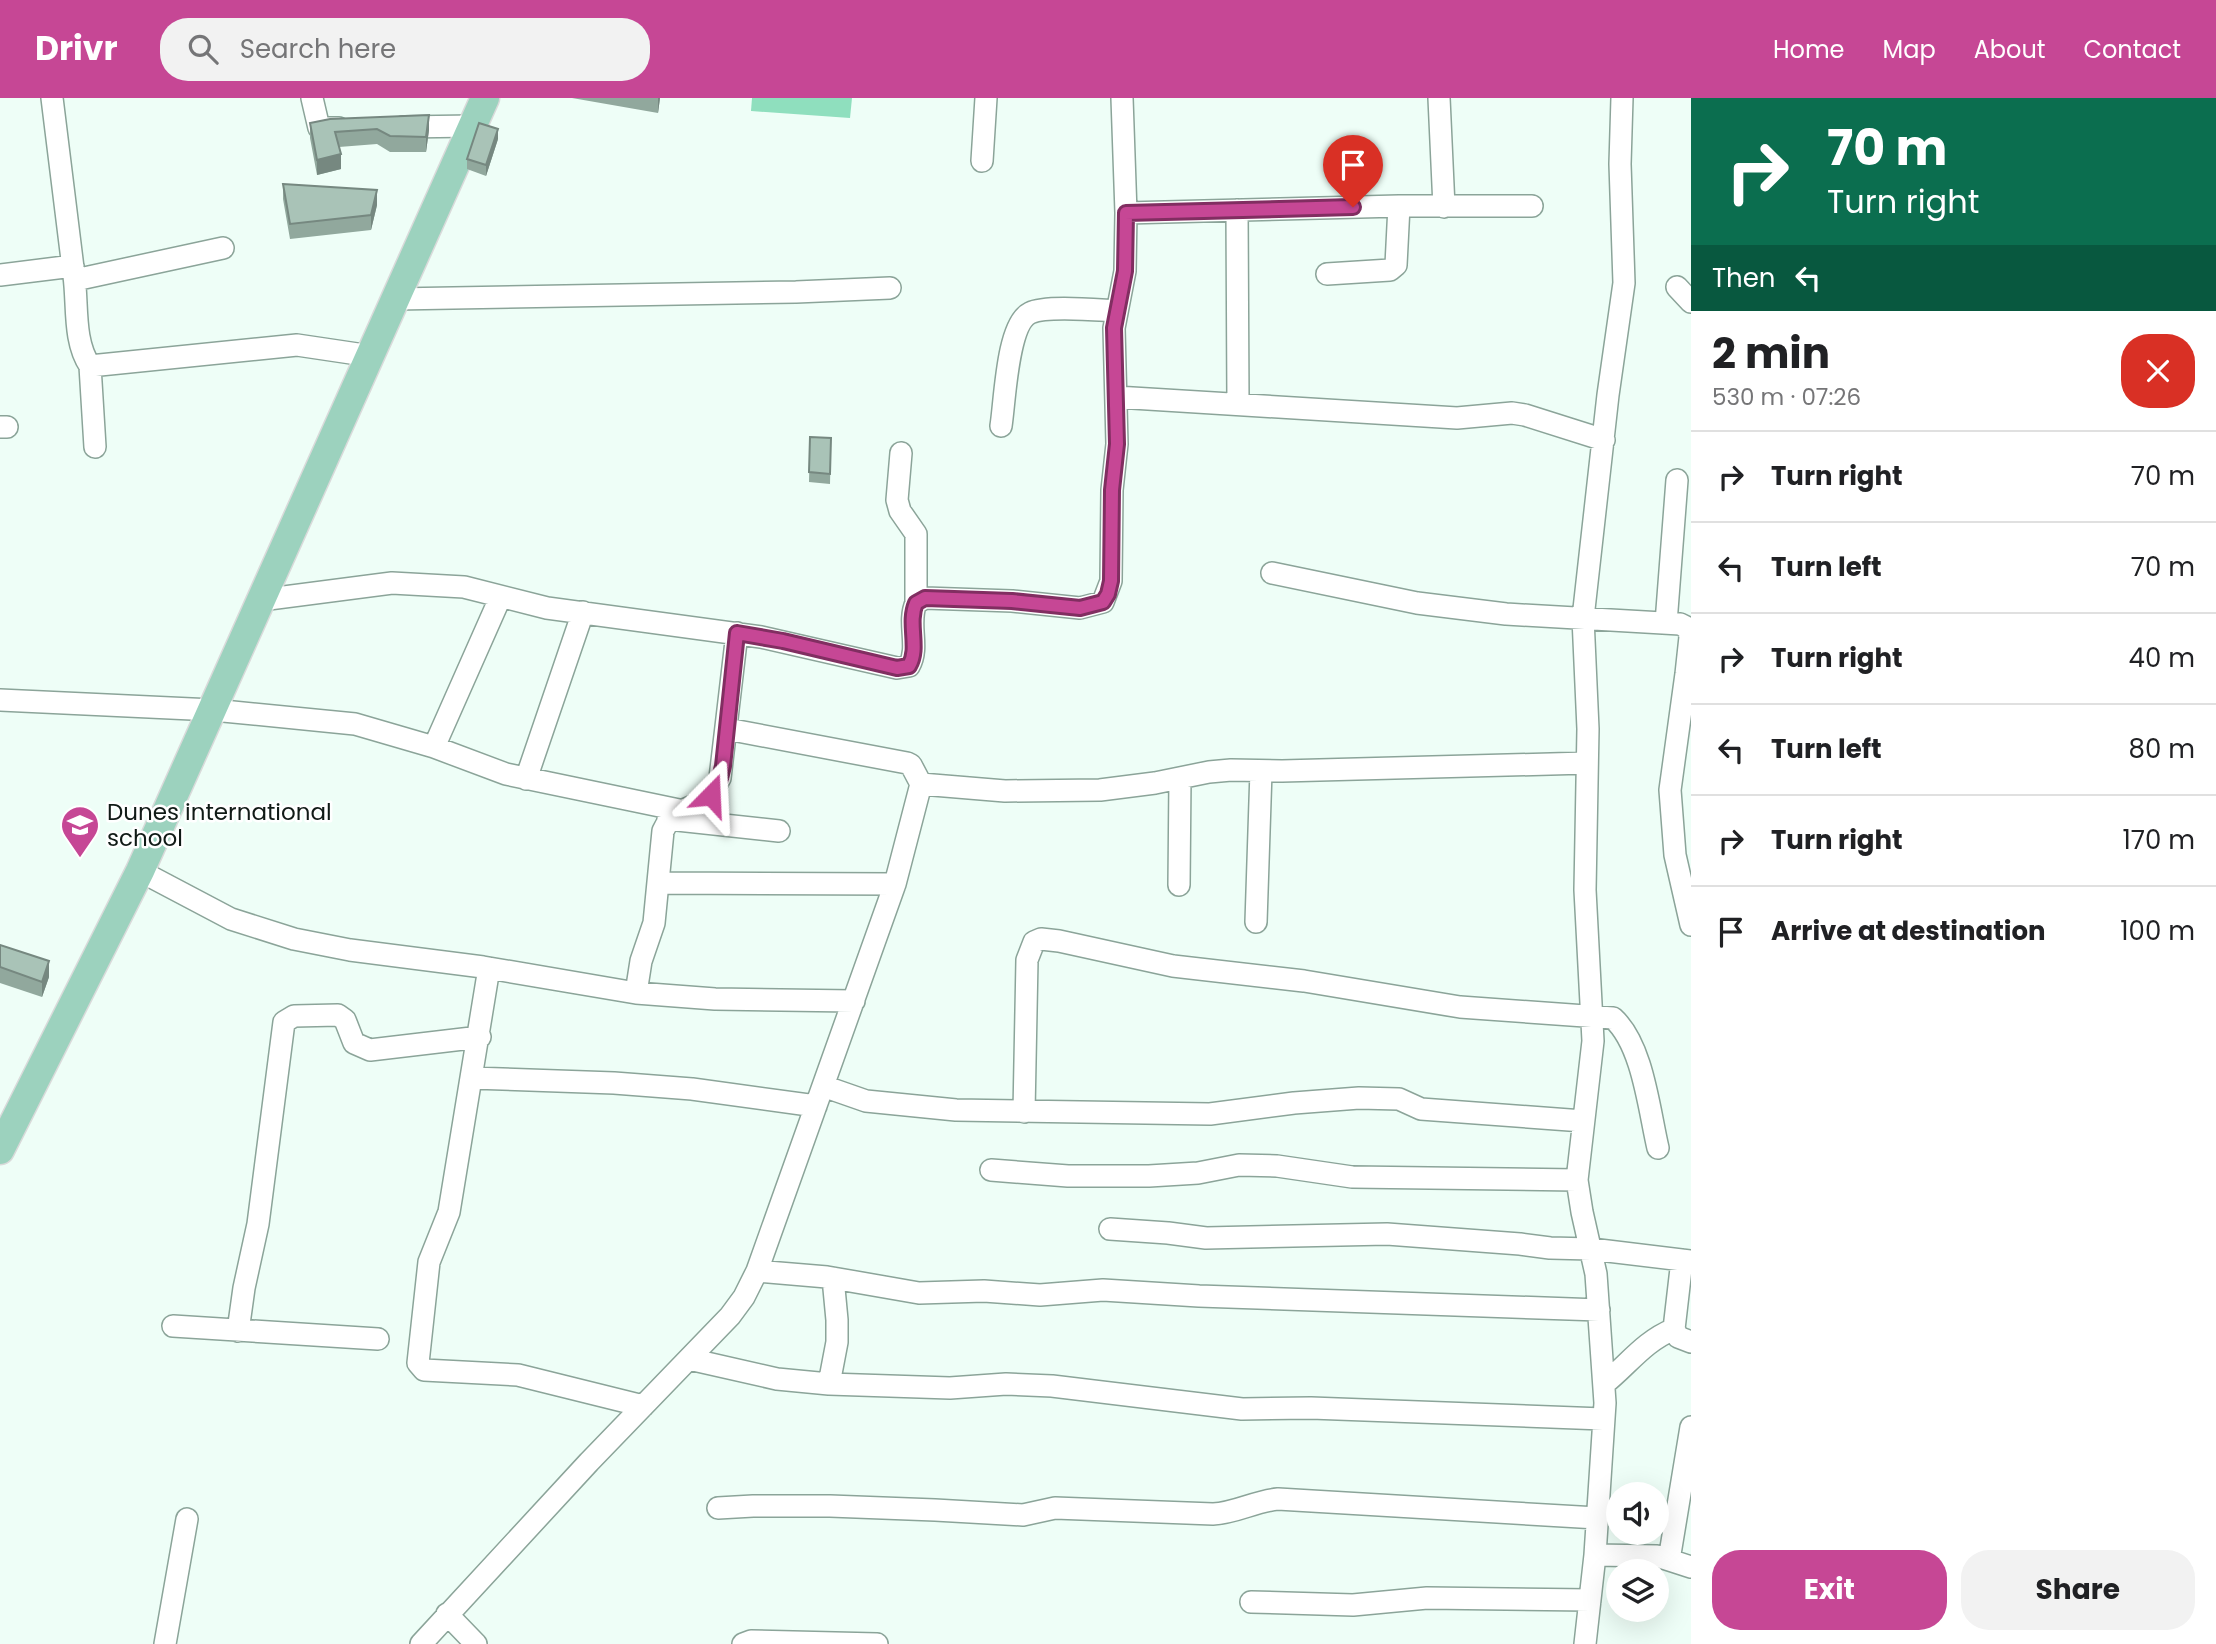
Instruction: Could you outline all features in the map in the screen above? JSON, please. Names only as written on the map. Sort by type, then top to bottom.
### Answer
[{"type":"main road","points":[[0,1150],[140,872],[485,98]]},
{"type":"street","points":[[52,98],[81,346],[90,366],[95,447]]},
{"type":"street","points":[[312,98],[319,128],[361,127]]},
{"type":"street","points":[[982,161],[986,98]]},
{"type":"street","points":[[916,603],[925,598],[1080,608],[1103,602],[1108,594],[1111,581],[1112,490],[1117,444],[1114,328],[1125,271],[1122,98]]},
{"type":"street","points":[[1439,98],[1444,207]]},
{"type":"street","points":[[1585,1644],[1595,1555],[1604,1384],[1599,1310],[1591,1249],[1577,1180],[1594,1015],[1586,890],[1588,729],[1583,618],[1608,395],[1624,283],[1620,164],[1622,98]]},
{"type":"street","points":[[389,127],[473,126]]},
{"type":"street","points":[[1126,213],[1399,206],[1532,206]]},
{"type":"street","points":[[1327,274],[1390,270],[1396,265],[1399,206]]},
{"type":"street","points":[[1237,210],[1238,403]]},
{"type":"street","points":[[0,275],[74,273],[223,248]]},
{"type":"street","points":[[396,299],[890,288]]},
{"type":"street","points":[[1001,426],[1013,337],[1021,320],[1031,312],[1047,309],[1117,311]]},
{"type":"street","points":[[90,366],[297,345],[371,356]]},
{"type":"street","points":[[1116,397],[1457,418],[1512,413],[1604,440]]},
{"type":"street","points":[[261,600],[392,583],[464,587],[547,608],[737,633],[897,668],[909,666],[913,660],[911,614],[916,603],[916,534],[900,511],[897,500],[901,453]]},
{"type":"street","points":[[1665,623],[1678,480]]},
{"type":"street","points":[[1272,573],[1417,603],[1506,614],[1680,624],[1689,629],[1686,674],[1670,790],[1675,855],[1691,925]]},
{"type":"street","points":[[434,747],[500,598]]},
{"type":"street","points":[[526,779],[583,612]]},
{"type":"street","points":[[636,993],[641,961],[654,923],[663,831],[673,815],[711,795],[720,778],[737,633]]},
{"type":"street","points":[[0,700],[213,710],[355,724],[434,747],[480,766],[526,779],[673,815],[779,831]]},
{"type":"street","points":[[421,1644],[690,1359],[744,1297],[757,1271],[895,884],[921,784],[911,765],[727,729]]},
{"type":"street","points":[[921,784],[1005,791],[1100,790],[1231,770],[1586,762]]},
{"type":"street","points":[[1256,922],[1261,771]]},
{"type":"street","points":[[1179,884],[1180,778]]},
{"type":"street","points":[[140,872],[231,919],[281,936],[350,950],[489,968],[636,993],[715,999],[854,1001]]},
{"type":"street","points":[[658,883],[895,884]]},
{"type":"street","points":[[1024,1112],[1027,960],[1034,942],[1041,939],[1173,966],[1304,981],[1460,1007],[1613,1018],[1627,1034],[1636,1057],[1658,1147]]},
{"type":"street","points":[[489,968],[480,1037],[449,1212],[429,1262],[418,1358],[420,1367],[424,1370],[518,1375],[643,1406]]},
{"type":"street","points":[[238,1331],[258,1223],[284,1023],[294,1016],[338,1015],[345,1020],[354,1043],[370,1050],[480,1037]]},
{"type":"street","points":[[472,1078],[692,1089],[816,1106]]},
{"type":"street","points":[[823,1086],[866,1101],[956,1110],[1210,1114],[1359,1098],[1399,1099],[1421,1109],[1583,1121]]},
{"type":"street","points":[[991,1170],[1068,1176],[1149,1176],[1198,1173],[1239,1165],[1278,1166],[1363,1178],[1577,1180]]},
{"type":"street","points":[[1110,1229],[1206,1238],[1387,1234],[1591,1249],[1686,1260],[1682,1336],[1662,1334],[1639,1350],[1632,1360],[1604,1384]]},
{"type":"street","points":[[757,1271],[833,1278],[919,1293],[984,1291],[1040,1295],[1103,1290],[1599,1310]]},
{"type":"street","points":[[828,1384],[837,1342],[833,1278]]},
{"type":"street","points":[[173,1326],[378,1339]]},
{"type":"street","points":[[690,1359],[777,1379],[828,1384],[950,1388],[1006,1384],[1052,1386],[1242,1409],[1311,1408],[1603,1419]]},
{"type":"street","points":[[1691,1427],[1669,1560],[1691,1567]]},
{"type":"street","points":[[718,1508],[830,1506],[1023,1516],[1055,1508],[1225,1514],[1256,1502],[1278,1499],[1597,1518]]},
{"type":"street","points":[[165,1644],[187,1519]]},
{"type":"street","points":[[1595,1555],[1643,1555],[1664,1559]]},
{"type":"street","points":[[1251,1602],[1353,1605],[1427,1598],[1590,1600]]},
{"type":"street","points":[[447,1614],[476,1644]]},
{"type":"street","points":[[744,1644],[751,1641],[877,1644]]},
{"type":"shaded area","points":[[752,98],[852,98],[850,118],[751,111]]},
{"type":"building","points":[[429,115],[426,137],[390,136],[377,129],[335,132],[341,154],[317,160],[310,123],[330,119]]},
{"type":"building","points":[[479,123],[498,129],[486,165],[467,159]]},
{"type":"building","points":[[283,184],[377,190],[371,215],[290,224]]},
{"type":"building","points":[[810,437],[831,438],[830,474],[809,472]]},
{"type":"building","points":[[0,945],[49,961],[42,982],[0,967]]},
{"type":"place","name":"Dunes international school","points":[[80,859]]},
{"type":"route","points":[[711,795],[723,766],[737,633],[897,668],[909,666],[913,660],[911,614],[916,603],[925,598],[1012,601],[1080,608],[1103,602],[1111,581],[1112,490],[1117,444],[1114,328],[1125,271],[1126,213],[1353,207]]}]
